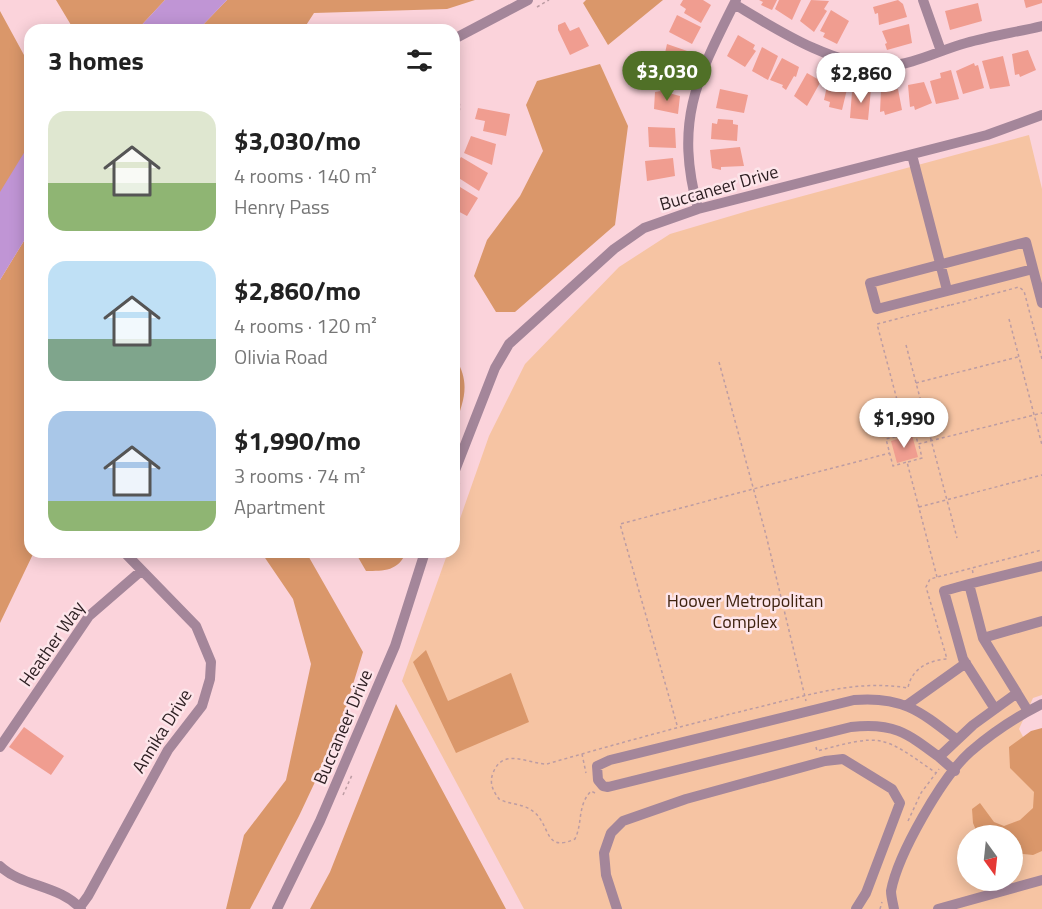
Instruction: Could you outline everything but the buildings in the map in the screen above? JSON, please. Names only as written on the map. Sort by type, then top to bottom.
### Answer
[{"type":"street","points":[[460,36],[528,0]]},
{"type":"street","points":[[923,0],[941,51]]},
{"type":"street","points":[[698,208],[690,167],[689,115],[706,57],[735,2],[797,40],[861,64],[887,66],[1042,26]]},
{"type":"street","name":"Buccaneer Drive","points":[[460,471],[495,368],[509,344],[614,249],[644,228],[698,208],[987,135],[1042,115]]},
{"type":"street","points":[[912,155],[946,290]]},
{"type":"street","points":[[1033,269],[877,309],[870,283],[1026,242],[1042,303]]},
{"type":"street","name":"Annika Drive","points":[[80,908],[168,750],[202,706],[210,679],[211,662],[196,626],[129,558]]},
{"type":"street","name":"Buccaneer Drive","points":[[277,909],[320,821],[395,646],[423,558]]},
{"type":"street","points":[[995,709],[966,663],[944,591],[1042,566]]},
{"type":"street","name":"Heather Way","points":[[0,747],[89,616],[141,571]]},
{"type":"street","points":[[972,583],[983,638],[1028,711]]},
{"type":"street","points":[[983,638],[1042,621]]},
{"type":"street","points":[[907,705],[966,663]]},
{"type":"street","points":[[942,760],[956,739],[1017,693]]},
{"type":"street","points":[[955,771],[902,732],[885,726],[851,727],[608,788],[603,786],[596,772],[597,766],[610,760],[854,700],[875,698],[907,705],[956,739]]},
{"type":"street","points":[[894,909],[891,892],[908,845],[932,800],[968,754],[1012,719],[1042,704]]},
{"type":"street","points":[[617,909],[606,875],[604,853],[611,833],[623,820],[686,798],[825,760],[843,759],[892,789],[900,803],[866,892],[856,909]]},
{"type":"street","points":[[0,866],[19,878],[70,899],[80,908]]},
{"type":"street","points":[[938,909],[1042,880]]},
{"type":"path","points":[[950,305],[1019,287],[1024,291],[1042,359]]},
{"type":"path","points":[[1009,319],[1042,445]]},
{"type":"path","points":[[906,345],[957,538]]},
{"type":"path","points":[[916,383],[1019,357]]},
{"type":"path","points":[[719,362],[775,567],[808,711]]},
{"type":"path","points":[[918,444],[1042,413]]},
{"type":"path","points":[[915,432],[922,458],[893,466],[890,453],[886,439],[915,432]]},
{"type":"path","points":[[677,726],[620,524],[890,453]]},
{"type":"path","points":[[907,462],[937,578]]},
{"type":"path","points":[[919,507],[1042,475]]},
{"type":"path","points":[[805,696],[862,684],[908,688],[909,681],[917,671],[932,660],[947,658],[926,587],[930,579],[1042,550]]},
{"type":"path","points":[[972,568],[972,583]]},
{"type":"path","points":[[814,736],[817,751],[865,739],[895,744],[936,773]]},
{"type":"path","points":[[582,754],[588,780]]},
{"type":"path","points":[[907,830],[912,809],[942,760]]},
{"type":"path","points":[[880,909],[882,900]]},
{"type":"green space","name":"Hoover Metropolitan Complex","points":[[1029,135],[1042,189],[1042,695],[1033,698],[1019,729],[1042,774],[1042,909],[524,909],[402,681],[446,558],[460,558],[460,519],[489,436],[525,364],[619,267],[670,234]]},
{"type":"shaded area","points":[[56,0],[165,0],[143,24],[70,24]]},
{"type":"shaded area","points":[[165,0],[227,0],[204,24],[143,24]]},
{"type":"shaded area","points":[[227,0],[475,0],[447,9],[314,13],[307,24],[204,24]]},
{"type":"shaded area","points":[[586,0],[663,0],[608,45],[583,3]]},
{"type":"shaded area","points":[[0,11],[24,55],[24,162],[0,197]]},
{"type":"shaded area","points":[[600,64],[628,126],[615,225],[515,312],[496,312],[474,276],[487,240],[520,196],[543,151],[526,105],[537,81]]},
{"type":"shaded area","points":[[24,153],[24,241],[0,280],[0,192]]},
{"type":"shaded area","points":[[24,241],[24,558],[31,558],[0,623],[0,280]]},
{"type":"shaded area","points":[[460,367],[464,384],[460,409]]},
{"type":"shaded area","points":[[265,558],[309,558],[363,652],[338,733],[299,816],[250,909],[226,909],[244,835],[286,780],[311,664],[293,599]]},
{"type":"shaded area","points":[[358,558],[403,558],[390,569],[366,571]]},
{"type":"shaded area","points":[[426,650],[448,701],[511,673],[529,722],[456,753],[413,662]]},
{"type":"shaded area","points":[[396,704],[506,909],[310,909],[330,872]]},
{"type":"shaded area","points":[[1042,728],[1042,851],[1033,855],[1023,854],[1023,825],[1007,825],[1020,820],[1033,808],[1034,792],[1010,768],[1009,747],[1031,731]]},
{"type":"shaded area","points":[[980,803],[994,822],[1002,825],[974,825],[972,809]]}]
